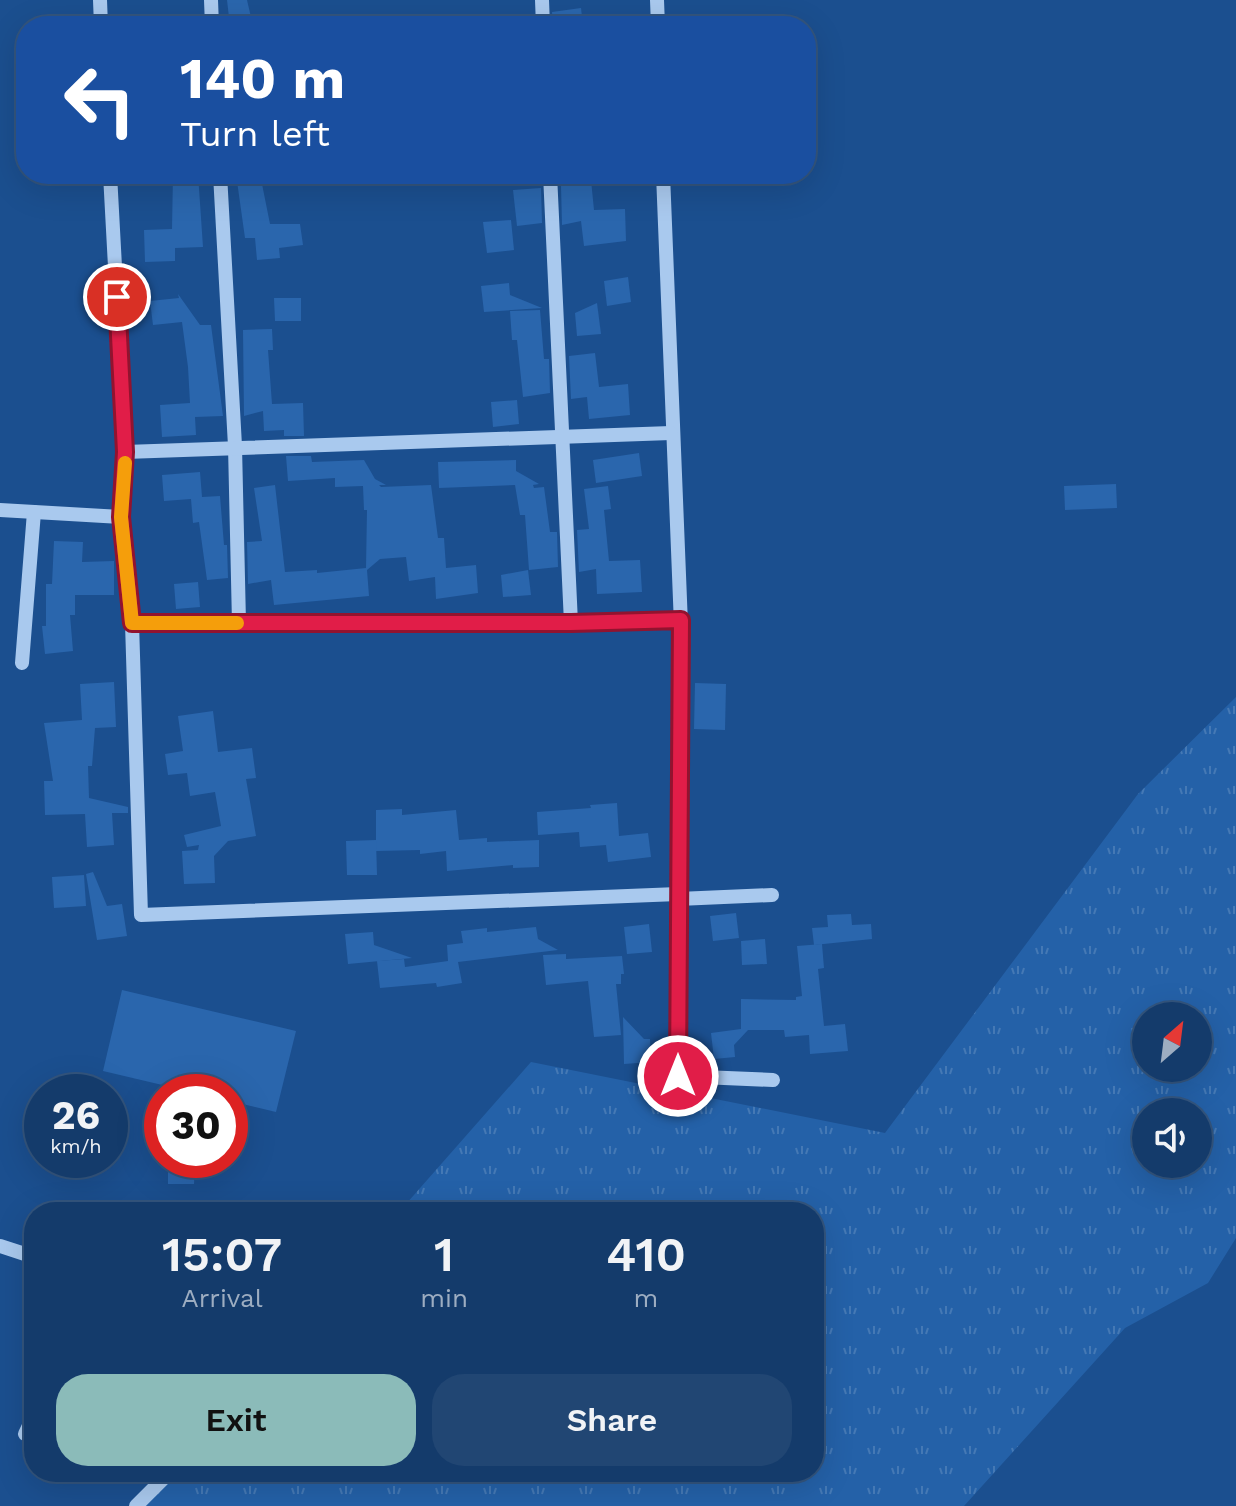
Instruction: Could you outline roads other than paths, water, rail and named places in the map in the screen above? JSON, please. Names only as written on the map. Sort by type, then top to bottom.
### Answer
[{"type":"street","points":[[111,184],[125,452],[121,517],[132,623],[141,915],[772,895]]},
{"type":"street","points":[[221,184],[235,446],[239,623]]},
{"type":"street","points":[[550,184],[571,623]]},
{"type":"street","points":[[663,184],[671,433],[681,620],[678,1076],[773,1080]]},
{"type":"street","points":[[125,452],[671,433]]},
{"type":"street","points":[[0,510],[121,517]]},
{"type":"street","points":[[22,663],[34,512]]},
{"type":"street","points":[[132,623],[681,620]]},
{"type":"street","points":[[0,1246],[24,1254]]},
{"type":"street","points":[[136,1506],[160,1482]]}]
